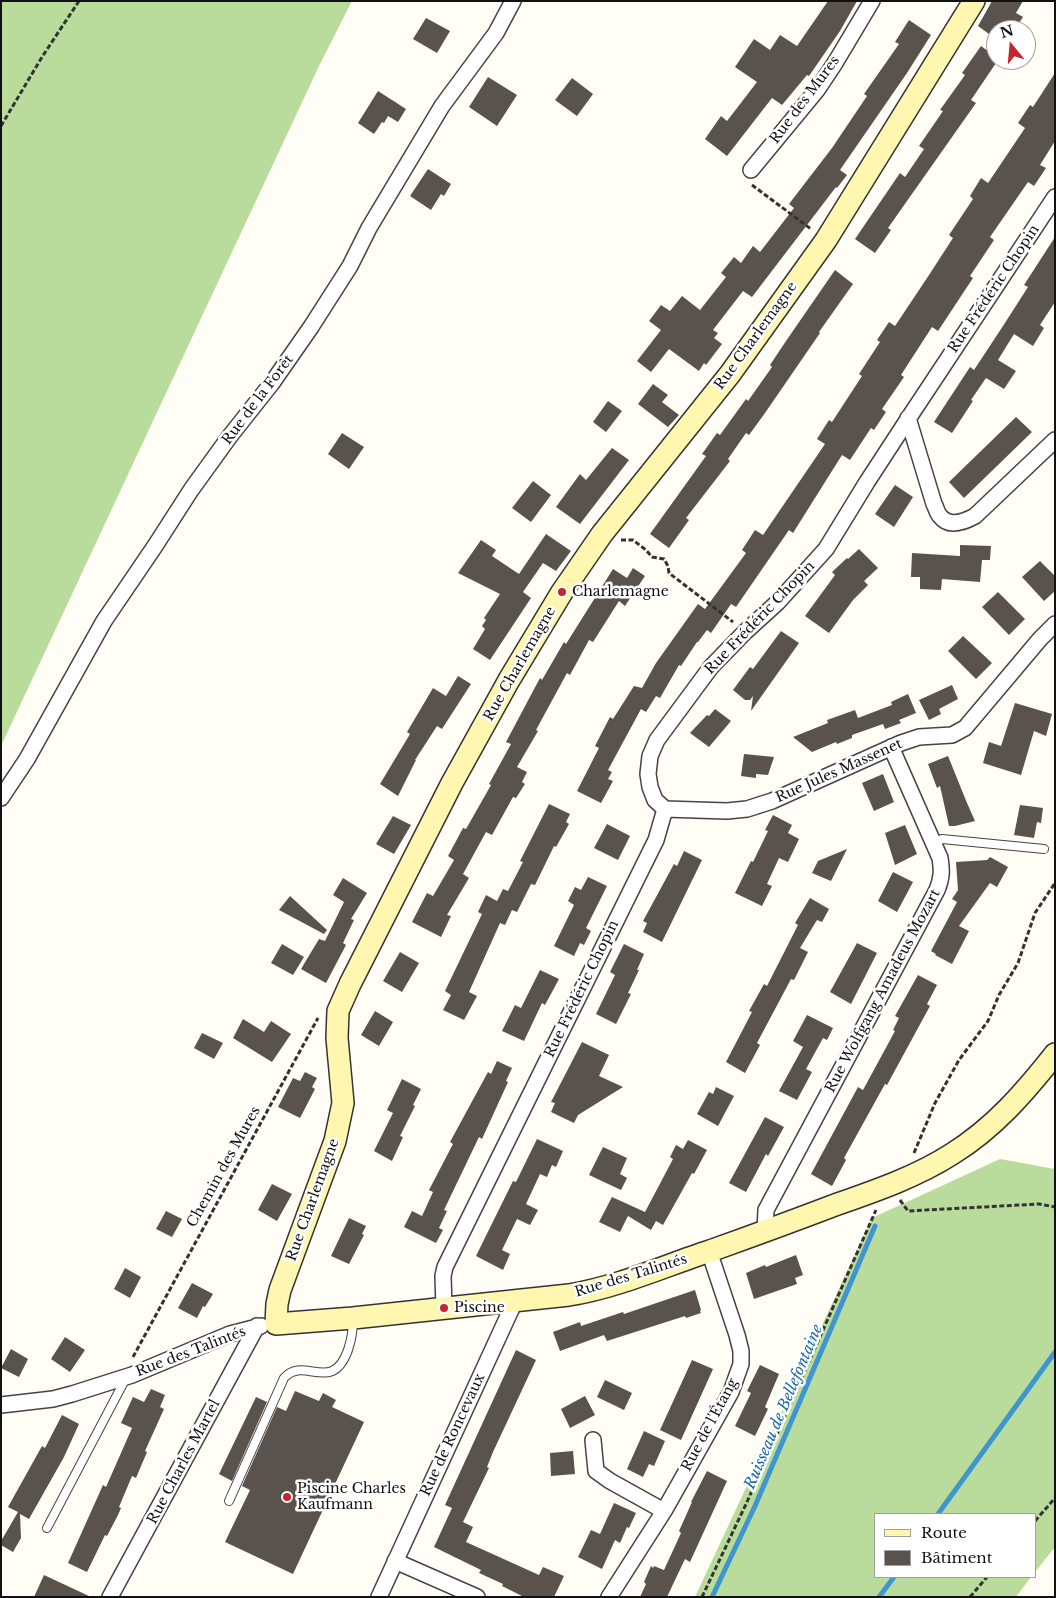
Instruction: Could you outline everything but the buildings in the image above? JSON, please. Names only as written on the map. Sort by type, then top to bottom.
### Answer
[{"type":"street","name":"Rue de la Forêt","points":[[1,798],[26,759],[104,621],[191,490],[272,383],[311,327],[350,266],[377,214],[442,106],[496,33],[513,1]]},
{"type":"street","name":"Rue des Mures","points":[[751,178],[817,90],[872,1]]},
{"type":"street","name":"Rue Charlemagne","points":[[266,1325],[276,1310],[280,1290],[335,1141],[343,1103],[337,1038],[338,1010],[452,783],[509,680],[562,592],[602,534],[730,374],[826,240],[974,1]]},
{"type":"street","name":"Rue Frédéric Chopin","points":[[444,1308],[443,1276],[446,1267],[656,840],[665,809],[655,800],[650,788],[648,774],[650,756],[657,740],[711,667],[778,602],[826,549],[908,418],[1055,197]]},
{"type":"street","points":[[908,418],[934,504],[940,516],[954,524],[964,522],[975,516],[1055,440]]},
{"type":"street","name":"Rue Jules Massenet","points":[[665,809],[727,811],[747,809],[772,801],[891,747],[919,737],[952,734],[965,728],[1040,639],[1055,624]]},
{"type":"street","name":"Rue Wolfgang Amadeus Mozart","points":[[765,1231],[766,1210],[941,881],[942,866],[891,747]]},
{"type":"street","name":"Rue des Talintés","points":[[1,1405],[53,1399],[127,1376],[230,1334],[266,1325],[515,1301],[569,1295],[601,1288],[765,1231],[919,1173],[953,1154],[979,1136],[1011,1106],[1055,1054]]},
{"type":"street","name":"Rue de l'Étang","points":[[609,1597],[664,1511],[731,1392],[741,1364],[741,1351],[737,1335],[709,1251]]},
{"type":"street","name":"Rue de Roncevaux","points":[[379,1597],[515,1301]]},
{"type":"street","name":"Rue Charles Martel","points":[[110,1597],[266,1325]]},
{"type":"street","points":[[593,1440],[596,1471],[610,1481],[664,1511]]},
{"type":"street","points":[[395,1561],[477,1597]]},
{"type":"lane","points":[[933,842],[942,839],[1044,850]]},
{"type":"lane","points":[[229,1501],[284,1378],[288,1373],[298,1370],[325,1373],[338,1368],[344,1361],[354,1334],[353,1318]]},
{"type":"lane","name":"Rue des Talintés","points":[[47,1528],[127,1376]]},
{"type":"path","points":[[1,126],[42,57],[79,1]]},
{"type":"path","points":[[751,178],[826,240]]},
{"type":"path","points":[[602,534],[620,540],[633,540],[652,557],[664,559],[669,573],[745,632]]},
{"type":"path","points":[[914,1154],[935,1103],[959,1060],[988,1021],[1018,963],[1034,913],[1055,883]]},
{"type":"path","name":"Chemin des Mures","points":[[127,1376],[130,1363],[320,1014]]},
{"type":"path","points":[[702,1597],[747,1502],[876,1210],[890,1185],[908,1211],[1039,1204],[1055,1207]]},
{"type":"path","points":[[1036,1520],[1055,1498]]},
{"type":"path","points":[[970,1597],[986,1578]]},
{"type":"green space","points":[[1,1],[352,1],[319,66],[1,746]]},
{"type":"green space","points":[[1000,1159],[1055,1169],[1055,1547],[1036,1571],[1036,1513],[874,1513],[874,1578],[1030,1578],[1016,1597],[695,1597],[872,1218]]},
{"type":"waterway","name":"Ruisseau de Bellefontaine","points":[[712,1597],[755,1506],[875,1226]]},
{"type":"waterway","name":"Ruisseau de Bellefontaine","points":[[939,1513],[1055,1352]]},
{"type":"waterway","name":"Ruisseau de Bellefontaine","points":[[879,1597],[893,1578]]},
{"type":"place","name":"Charlemagne","points":[[562,592]]},
{"type":"place","name":"Piscine","points":[[444,1308]]},
{"type":"place","name":"Piscine Charles Kaufmann","points":[[287,1497]]}]
